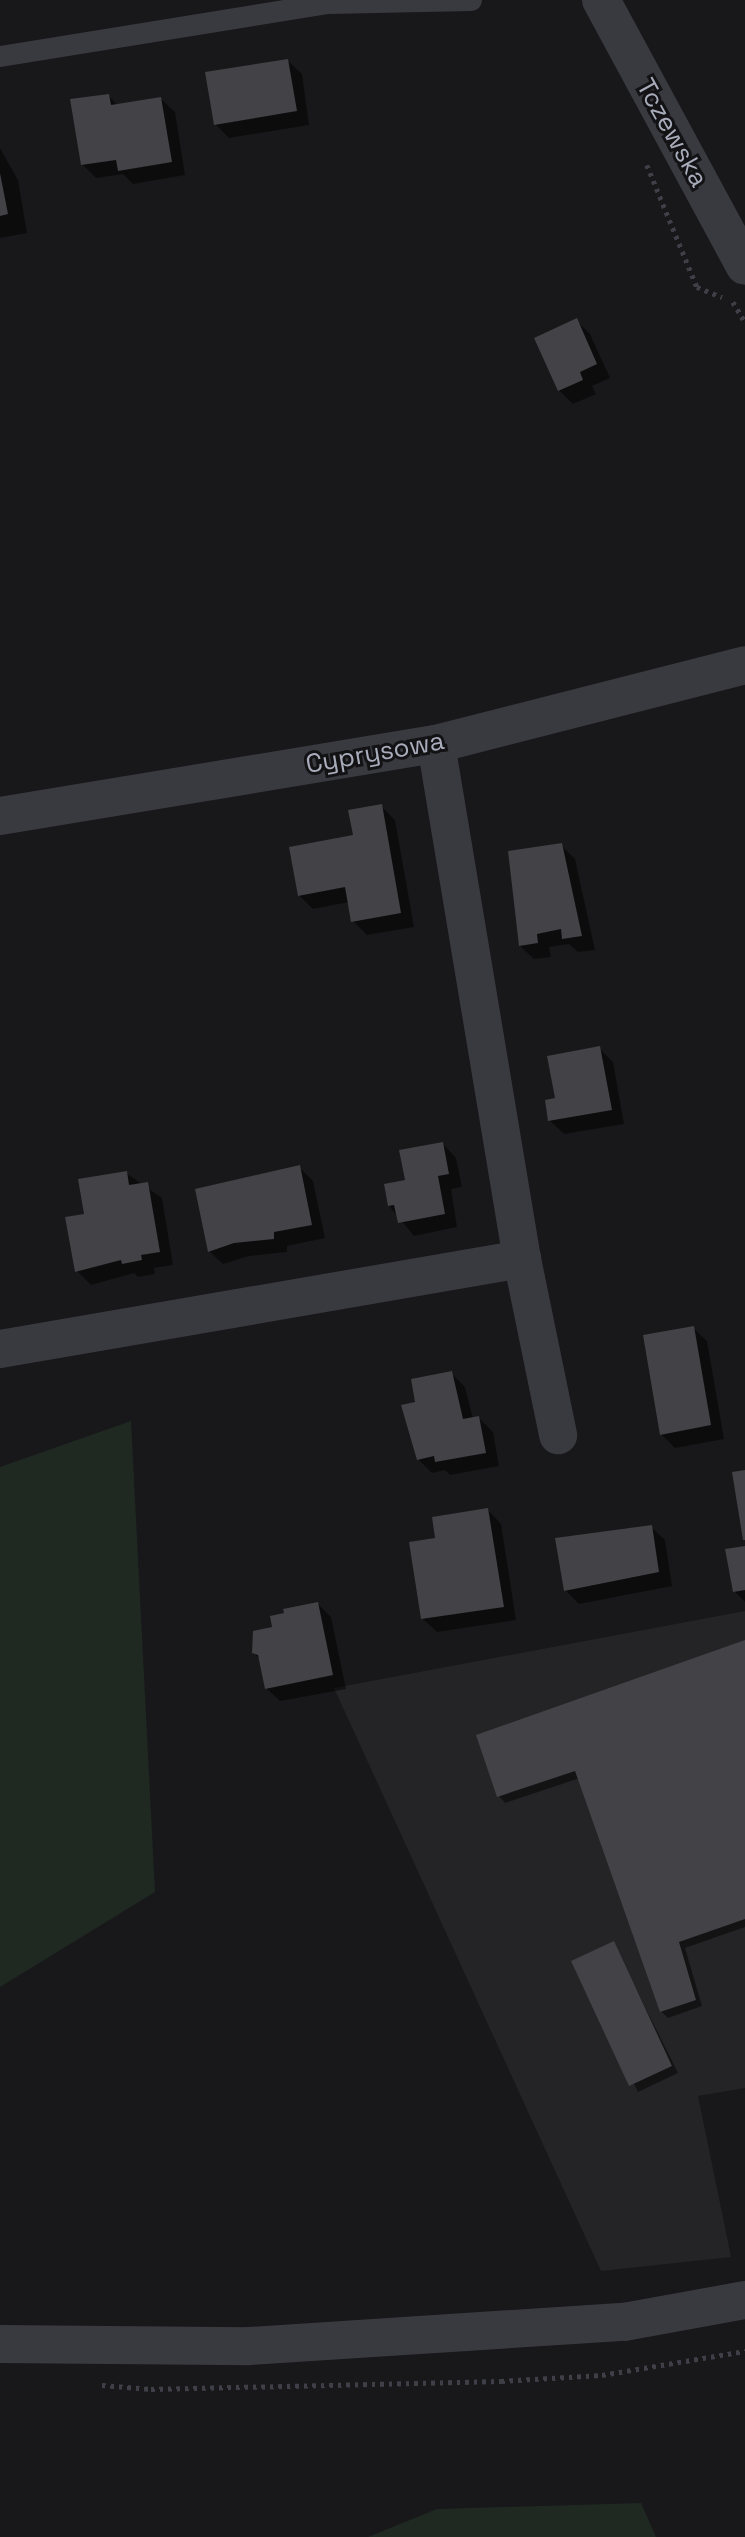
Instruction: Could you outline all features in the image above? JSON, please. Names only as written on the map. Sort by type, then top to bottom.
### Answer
[{"type":"street","name":"Tczewska","points":[[601,0],[745,266]]},
{"type":"street","name":"Cyprysowa","points":[[0,816],[436,744],[745,665]]},
{"type":"street","points":[[436,744],[522,1259],[558,1435]]},
{"type":"street","points":[[0,1349],[522,1259]]},
{"type":"street","points":[[0,2344],[249,2347],[624,2322],[745,2300]]},
{"type":"lane","points":[[0,55],[328,3],[471,0]]},
{"type":"path","points":[[99,2385],[151,2389],[501,2381],[602,2375],[745,2351]]},
{"type":"shaded area","points":[[131,1421],[155,1892],[0,1987],[0,1467]]},
{"type":"shaded area","points":[[745,1611],[745,2088],[698,2096],[731,2257],[601,2271],[334,1688]]},
{"type":"shaded area","points":[[641,2503],[656,2537],[368,2537],[437,2509]]},
{"type":"building","points":[[288,59],[297,111],[214,125],[205,72]]},
{"type":"building","points":[[109,94],[111,105],[161,97],[172,162],[118,171],[116,160],[81,165],[70,99]]},
{"type":"building","points":[[0,173],[8,214],[0,216]]},
{"type":"building","points":[[577,318],[597,364],[580,372],[583,380],[558,391],[534,338]]},
{"type":"building","points":[[382,804],[401,913],[351,922],[345,887],[298,896],[289,847],[353,835],[348,810]]},
{"type":"building","points":[[562,843],[582,936],[562,939],[561,929],[537,934],[538,943],[519,946],[508,851]]},
{"type":"building","points":[[600,1046],[612,1110],[548,1121],[545,1100],[555,1098],[547,1056]]},
{"type":"building","points":[[443,1142],[449,1174],[438,1176],[445,1214],[398,1223],[394,1205],[388,1206],[384,1184],[405,1180],[399,1150]]},
{"type":"building","points":[[300,1165],[312,1225],[274,1232],[274,1239],[234,1243],[208,1252],[195,1189]]},
{"type":"building","points":[[127,1171],[129,1185],[148,1182],[160,1252],[141,1255],[142,1260],[122,1264],[121,1260],[75,1272],[65,1217],[84,1214],[78,1179]]},
{"type":"building","points":[[694,1326],[711,1425],[660,1435],[643,1335]]},
{"type":"building","points":[[452,1371],[463,1419],[479,1416],[486,1453],[435,1462],[434,1456],[417,1460],[401,1405],[415,1402],[411,1379]]},
{"type":"building","points":[[745,1470],[745,1540],[743,1540],[732,1472]]},
{"type":"building","points":[[488,1508],[504,1607],[421,1619],[409,1542],[435,1538],[432,1517]]},
{"type":"building","points":[[652,1525],[659,1572],[564,1591],[555,1538]]},
{"type":"building","points":[[745,1546],[745,1590],[733,1592],[725,1549]]},
{"type":"building","points":[[318,1602],[333,1675],[265,1689],[258,1655],[252,1653],[253,1631],[272,1627],[270,1616],[284,1613],[283,1609]]},
{"type":"building","points":[[745,1640],[745,1919],[679,1942],[696,2000],[660,2012],[575,1771],[497,1797],[476,1735]]},
{"type":"building","points":[[614,1941],[672,2066],[629,2086],[571,1961]]}]
